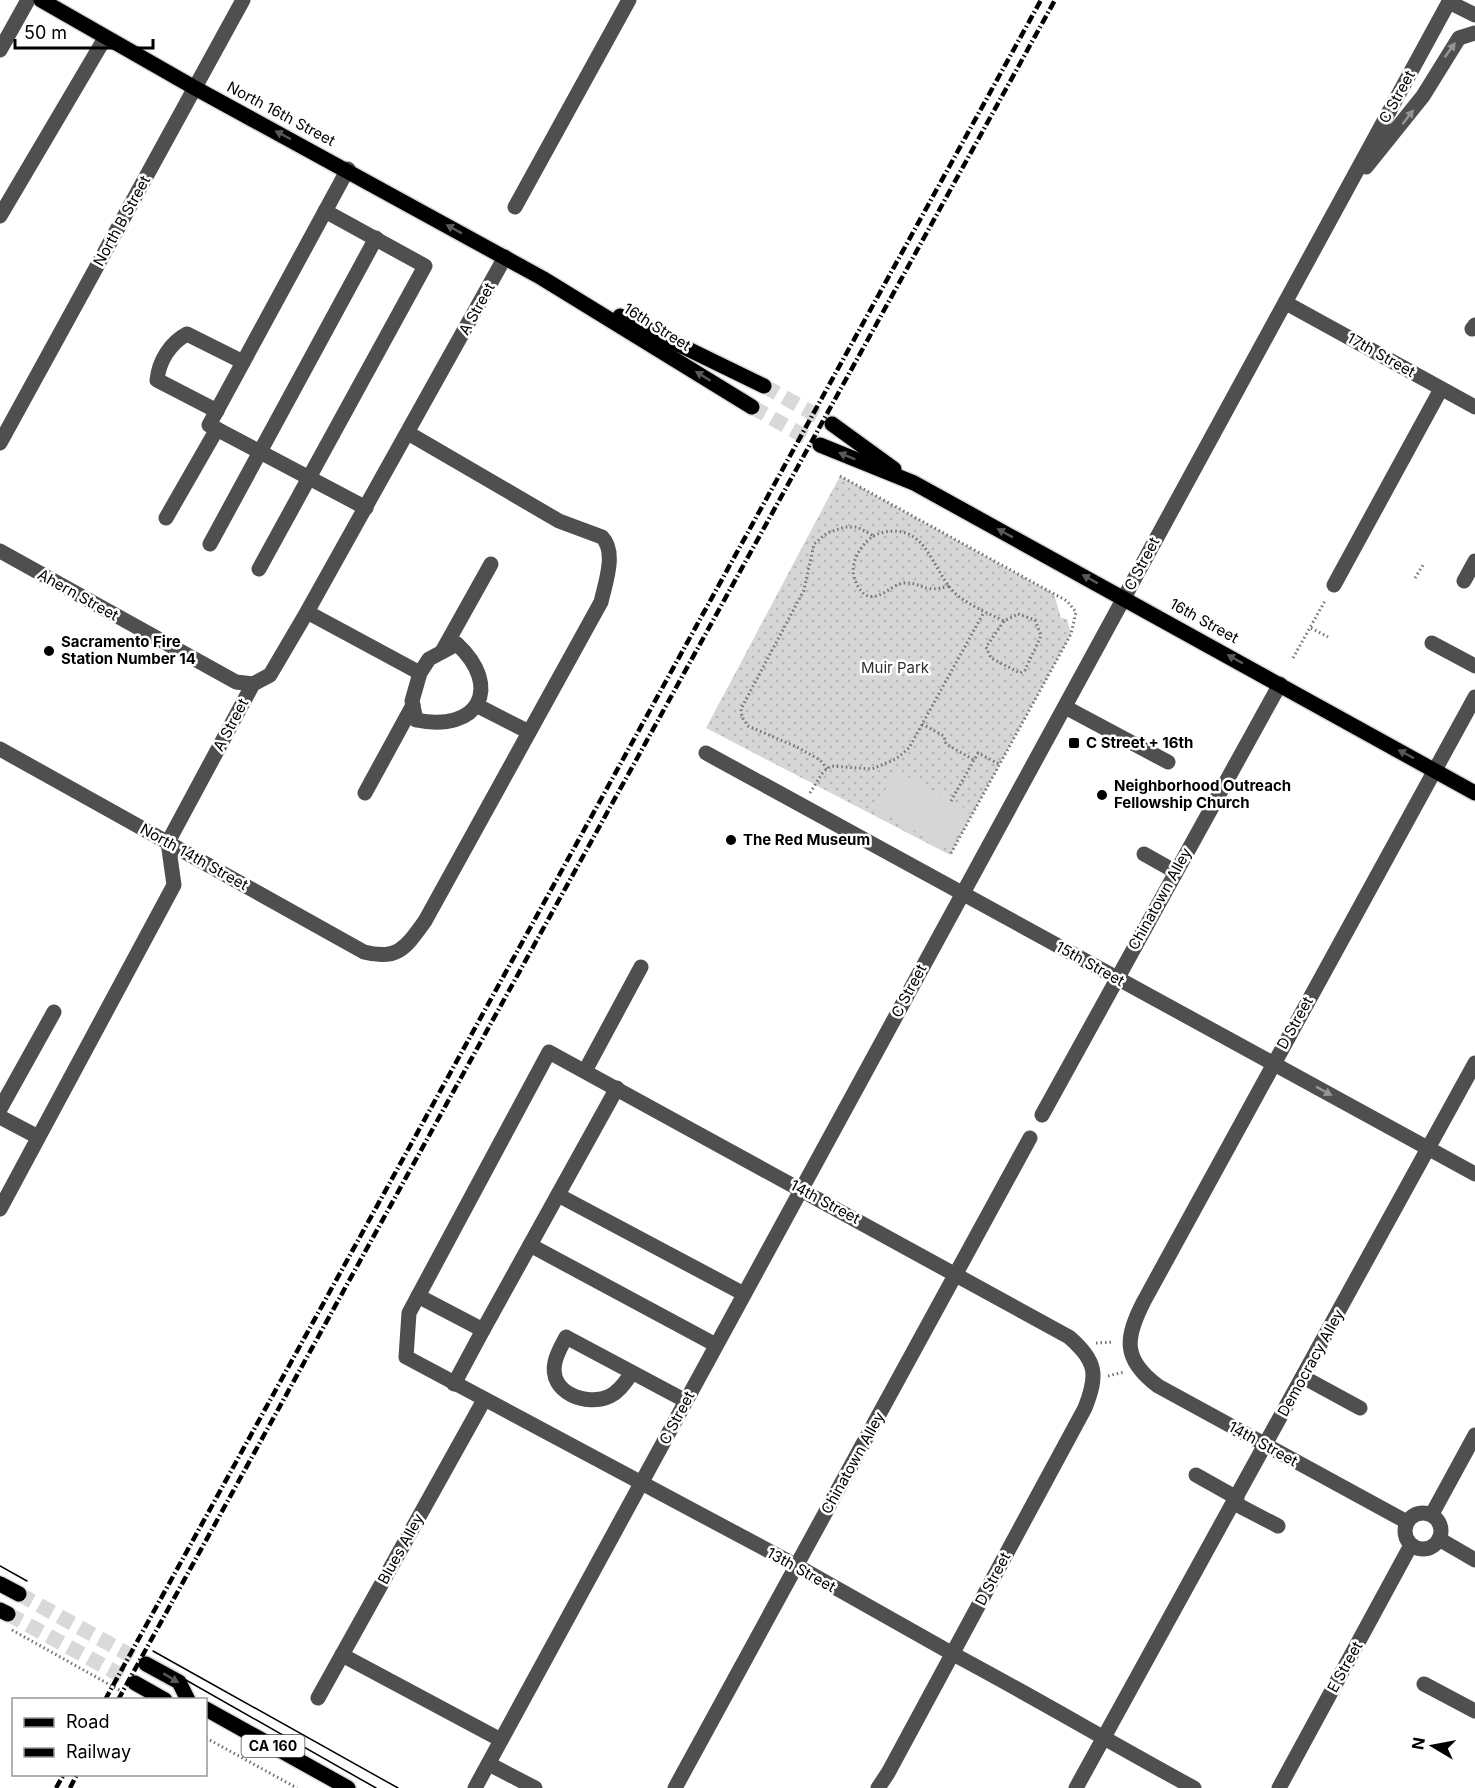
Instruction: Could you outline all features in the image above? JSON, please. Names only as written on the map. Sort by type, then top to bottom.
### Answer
[{"type":"main road","name":"North 16th Street","points":[[41,0],[195,88],[348,169],[505,257]]},
{"type":"main road","name":"16th Street","points":[[505,257],[752,407]]},
{"type":"main road","name":"16th Street","points":[[542,278],[764,386]]},
{"type":"main road","name":"16th Street","points":[[832,424],[914,483]]},
{"type":"main road","name":"16th Street","points":[[820,445],[914,483],[1475,793]]},
{"type":"main road","points":[[0,1584],[19,1594]]},
{"type":"main road","points":[[146,1664],[179,1682],[187,1698]]},
{"type":"main road","points":[[131,1689],[159,1698]]},
{"type":"main road","name":"CA 160","points":[[207,1710],[348,1788]]},
{"type":"street","points":[[0,50],[28,0]]},
{"type":"street","name":"North B Street","points":[[0,443],[243,0]]},
{"type":"street","points":[[515,207],[628,0]]},
{"type":"street","points":[[1450,1],[1475,15]]},
{"type":"street","name":"C Street","points":[[475,1788],[1450,1]]},
{"type":"street","name":"C Street","points":[[1344,194],[1423,96],[1459,38],[1475,33]]},
{"type":"street","points":[[0,216],[105,38]]},
{"type":"street","points":[[348,169],[209,425],[366,508]]},
{"type":"street","points":[[259,569],[425,266],[325,211]]},
{"type":"street","points":[[210,544],[376,238]]},
{"type":"street","name":"A Street","points":[[168,842],[253,684],[270,675],[308,612],[505,257]]},
{"type":"street","name":"17th Street","points":[[1286,303],[1475,407]]},
{"type":"street","points":[[217,411],[157,380],[158,367],[175,340],[187,334],[243,362]]},
{"type":"street","points":[[1334,585],[1441,389]]},
{"type":"street","points":[[166,518],[217,429]]},
{"type":"street","points":[[408,433],[559,521],[595,534],[607,542],[609,561],[601,602],[529,732],[478,706]]},
{"type":"street","name":"Ahern Street","points":[[0,551],[236,682],[253,684]]},
{"type":"street","points":[[1464,581],[1475,561]]},
{"type":"street","points":[[443,650],[491,564]]},
{"type":"street","points":[[308,612],[420,673]]},
{"type":"street","points":[[1432,643],[1475,666]]},
{"type":"street","points":[[457,644],[468,656],[480,684],[478,706],[462,719],[435,723],[416,720],[413,705],[414,689],[420,673],[429,659],[443,650],[457,644]]},
{"type":"street","name":"Chinatown Alley","points":[[1042,1115],[1280,684]]},
{"type":"street","name":"D Street","points":[[1132,1353],[1132,1325],[1143,1301],[1435,769],[1468,725],[1475,697]]},
{"type":"street","points":[[365,793],[413,705]]},
{"type":"street","points":[[1065,706],[1168,762]]},
{"type":"street","name":"North 14th Street","points":[[0,749],[364,952],[378,956],[390,955],[410,942],[425,921],[529,732]]},
{"type":"street","name":"15th Street","points":[[706,753],[1475,1174]]},
{"type":"street","points":[[0,1209],[174,885],[168,842]]},
{"type":"street","points":[[1144,854],[1176,872]]},
{"type":"street","points":[[585,1071],[641,967]]},
{"type":"street","points":[[0,1109],[54,1012]]},
{"type":"street","name":"14th Street","points":[[418,1296],[549,1052],[1069,1337],[1080,1346],[1093,1370]]},
{"type":"street","name":"Democracy Alley","points":[[1076,1788],[1475,1063]]},
{"type":"street","points":[[454,1383],[617,1088]]},
{"type":"street","points":[[0,1117],[38,1137]]},
{"type":"street","name":"Chinatown Alley","points":[[675,1788],[1030,1138]]},
{"type":"street","points":[[558,1195],[744,1294]]},
{"type":"street","points":[[530,1245],[716,1345]]},
{"type":"street","points":[[418,1296],[483,1330]]},
{"type":"street","name":"13th Street","points":[[418,1296],[409,1313],[406,1358],[796,1566],[1194,1788]]},
{"type":"street","points":[[632,1373],[613,1395],[592,1400],[571,1395],[563,1390],[555,1376],[554,1364],[566,1337],[686,1401]]},
{"type":"street","name":"14th Street","points":[[1132,1353],[1158,1386],[1407,1522]]},
{"type":"street","name":"D Street","points":[[878,1788],[953,1654],[1084,1408],[1093,1370]]},
{"type":"street","points":[[1303,1377],[1360,1408]]},
{"type":"street","name":"Blues Alley","points":[[318,1698],[484,1400]]},
{"type":"street","points":[[1432,1514],[1475,1435]]},
{"type":"street","points":[[1196,1475],[1278,1526]]},
{"type":"street","points":[[1420,1512],[1432,1514],[1440,1522],[1439,1539],[1430,1548],[1424,1549],[1411,1545],[1404,1532],[1407,1522],[1420,1512]]},
{"type":"street","points":[[1439,1539],[1475,1560]]},
{"type":"street","name":"E Street","points":[[1279,1788],[1411,1545]]},
{"type":"street","points":[[342,1655],[501,1740]]},
{"type":"street","points":[[1424,1684],[1475,1711]]},
{"type":"street","points":[[489,1764],[535,1788]]},
{"type":"path","points":[[840,476],[1067,602],[1076,612],[1071,634],[950,855]]},
{"type":"path","points":[[827,769],[820,760],[797,747],[748,726],[742,717],[741,709],[804,590],[814,544],[827,533],[844,527],[857,527],[874,536]]},
{"type":"path","points":[[949,586],[927,590],[905,583],[895,586],[880,596],[868,595],[856,584],[854,564],[863,545],[874,536],[893,531],[902,532],[920,540],[949,586],[963,599],[1004,621]]},
{"type":"path","points":[[1415,578],[1423,565]]},
{"type":"path","points":[[1293,658],[1334,585]]},
{"type":"path","points":[[803,805],[827,769],[835,766],[873,769],[888,764],[909,748],[984,612]]},
{"type":"path","points":[[1023,614],[1032,617],[1038,625],[1040,642],[1022,672],[1015,671],[994,660],[986,650],[988,641],[1004,621],[1010,616],[1023,614]]},
{"type":"path","points":[[1311,628],[1328,637]]},
{"type":"path","points":[[922,724],[944,736],[946,744],[974,760]]},
{"type":"path","points":[[951,801],[978,753],[999,765]]},
{"type":"path","points":[[1080,1346],[1132,1353],[1122,1374],[1093,1370]]},
{"type":"path","points":[[6,1617],[131,1689]]},
{"type":"path","points":[[207,1739],[297,1788]]},
{"type":"green space","name":"Muir Park","points":[[840,476],[1054,594],[1061,618],[1067,619],[1071,634],[950,855],[706,728]]},
{"type":"green space","points":[[896,771],[970,811],[949,850],[875,809]]},
{"type":"tunnel","points":[[764,386],[832,424]]},
{"type":"tunnel","points":[[752,407],[820,445]]},
{"type":"tunnel","points":[[19,1594],[146,1664]]},
{"type":"tunnel","points":[[8,1614],[135,1683]]},
{"type":"tram line","points":[[0,1566],[27,1581]]},
{"type":"tram line","points":[[0,1577],[22,1589]]},
{"type":"tram line","points":[[153,1651],[398,1788]]},
{"type":"tram line","points":[[149,1659],[376,1788]]},
{"type":"railway","points":[[106,1698],[1041,0]]},
{"type":"railway","points":[[119,1698],[1055,0]]},
{"type":"railway","points":[[56,1788],[63,1776]]},
{"type":"railway","points":[[70,1788],[76,1776]]},
{"type":"place","name":"Sacramento Fire Station Number 14","points":[[49,651]]},
{"type":"place","name":"C Street + 16th","points":[[1074,743]]},
{"type":"place","name":"Neighborhood Outreach Fellowship Church","points":[[1102,795]]},
{"type":"place","name":"The Red Museum","points":[[731,840]]}]
